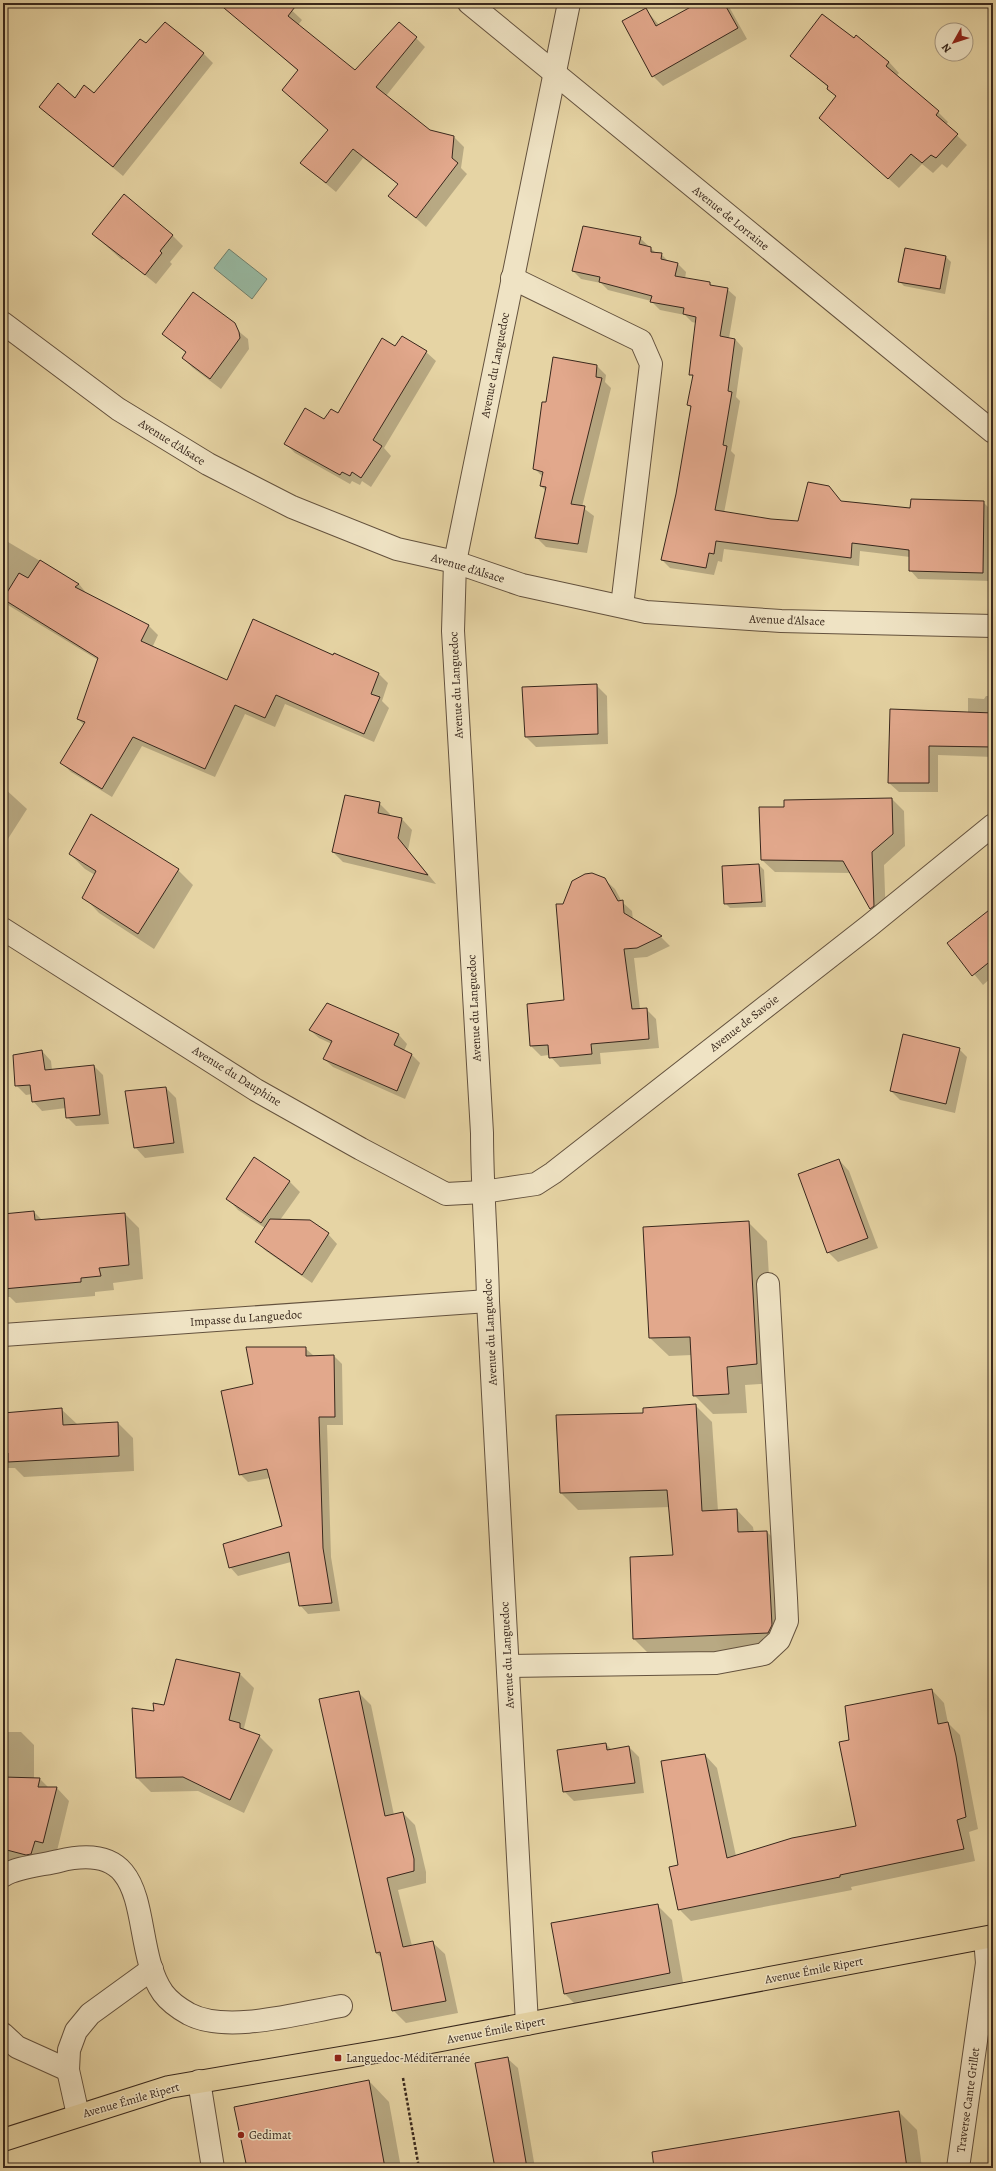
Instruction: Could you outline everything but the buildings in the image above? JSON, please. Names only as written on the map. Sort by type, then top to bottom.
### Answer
[{"type":"main road","name":"Avenue Émile Ripert","points":[[3,2140],[169,2087],[399,2048],[989,1937]]},
{"type":"street","name":"Avenue de Lorraine","points":[[469,3],[993,432]]},
{"type":"street","name":"Avenue du Languedoc","points":[[527,2024],[488,1301],[487,1249],[482,1192],[482,1133],[453,631],[455,562],[569,3]]},
{"type":"street","points":[[512,278],[641,341],[652,364],[622,606]]},
{"type":"street","name":"Avenue d'Alsace","points":[[3,323],[118,409],[208,464],[292,507],[397,549],[455,562],[522,584],[646,612],[781,621],[993,626]]},
{"type":"street","name":"Avenue de Savoie","points":[[482,1192],[536,1184],[553,1173],[869,926],[993,825]]},
{"type":"street","name":"Avenue du Dauphine","points":[[3,929],[256,1090],[361,1149],[446,1194],[482,1192]]},
{"type":"street","points":[[508,1666],[716,1663],[764,1654],[779,1640],[787,1621],[768,1284]]},
{"type":"street","name":"Impasse du Languedoc","points":[[3,1334],[488,1301]]},
{"type":"street","points":[[3,1876],[69,1858],[99,1857],[116,1866],[127,1876],[134,1891],[152,1969],[163,1992],[176,2005],[190,2014],[211,2021],[236,2023],[341,2006]]},
{"type":"street","name":"Traverse Cante Grillet","points":[[958,2168],[987,1963],[989,1937]]},
{"type":"street","points":[[78,2115],[68,2070],[69,2050],[76,2031],[90,2014],[152,1969]]},
{"type":"street","points":[[3,2034],[17,2047],[68,2070]]},
{"type":"street","points":[[200,2082],[213,2168]]},
{"type":"path","points":[[399,2048],[419,2168]]},
{"type":"shaded area","points":[[229,249],[267,279],[252,299],[214,268]]},
{"type":"place","name":"Languedoc-Méditerranée","points":[[338,2058]]},
{"type":"place","name":"Gedimat","points":[[241,2135]]}]
